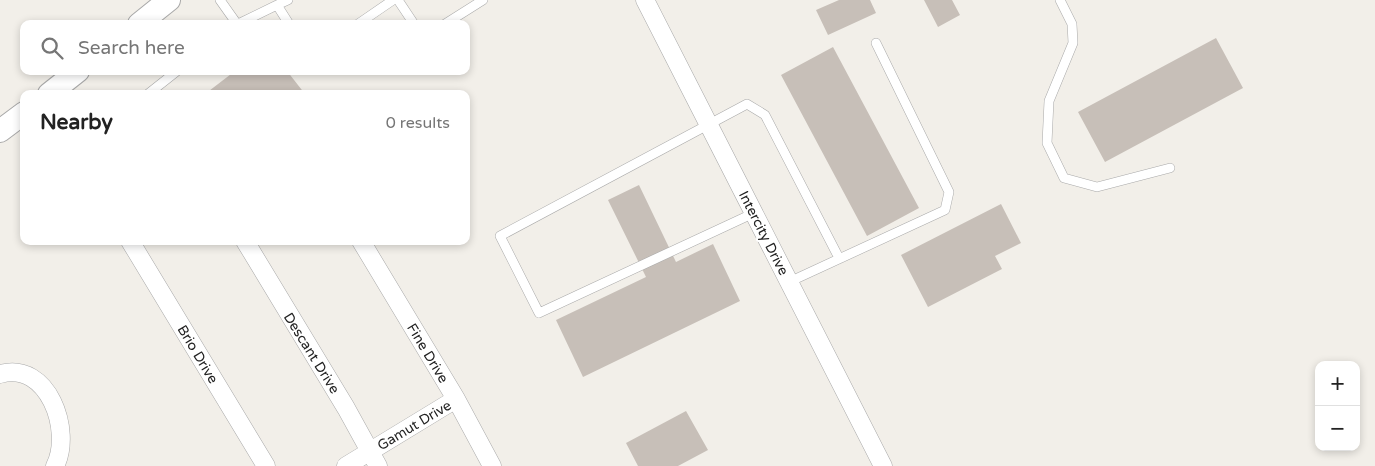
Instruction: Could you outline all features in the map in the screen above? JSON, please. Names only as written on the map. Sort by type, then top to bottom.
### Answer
[{"type":"street","points":[[144,20],[169,0]]},
{"type":"street","name":"Intercity Drive","points":[[645,0],[883,466]]},
{"type":"street","points":[[54,90],[73,75]]},
{"type":"street","points":[[0,131],[20,116]]},
{"type":"street","name":"Brio Drive","points":[[132,245],[266,466]]},
{"type":"street","name":"Descant Drive","points":[[247,245],[374,458]]},
{"type":"street","name":"Fine Drive","points":[[363,245],[456,399],[492,466]]},
{"type":"street","points":[[0,374],[8,372],[29,376],[42,386],[53,401],[60,427],[59,459],[56,466]]},
{"type":"street","name":"Gamut Drive","points":[[346,466],[374,458],[456,399]]},
{"type":"lane","points":[[220,0],[235,20]]},
{"type":"lane","points":[[246,20],[288,0]]},
{"type":"lane","points":[[364,20],[393,0]]},
{"type":"lane","points":[[398,0],[411,20]]},
{"type":"lane","points":[[451,20],[483,0]]},
{"type":"lane","points":[[1060,0],[1072,24],[1072,43],[1049,101],[1047,143],[1064,178],[1097,187],[1170,168]]},
{"type":"lane","points":[[277,5],[286,20]]},
{"type":"lane","points":[[789,282],[945,210],[949,192],[876,43]]},
{"type":"lane","points":[[153,90],[172,75]]},
{"type":"lane","points":[[754,213],[539,313],[500,236],[708,123],[747,104],[765,115],[839,258]]},
{"type":"building","points":[[839,0],[870,0],[876,13],[828,35],[816,10]]},
{"type":"building","points":[[924,0],[952,0],[960,15],[938,27]]},
{"type":"building","points":[[1216,38],[1243,88],[1105,162],[1078,112]]},
{"type":"building","points":[[833,47],[919,208],[867,236],[781,75]]},
{"type":"building","points":[[230,75],[290,75],[302,90],[210,90]]},
{"type":"building","points":[[639,185],[676,262],[713,244],[740,301],[583,377],[556,320],[646,277],[608,200]]},
{"type":"building","points":[[1001,204],[1021,243],[995,256],[1002,269],[928,307],[901,255]]},
{"type":"building","points":[[686,411],[708,450],[678,466],[638,466],[626,443]]}]
